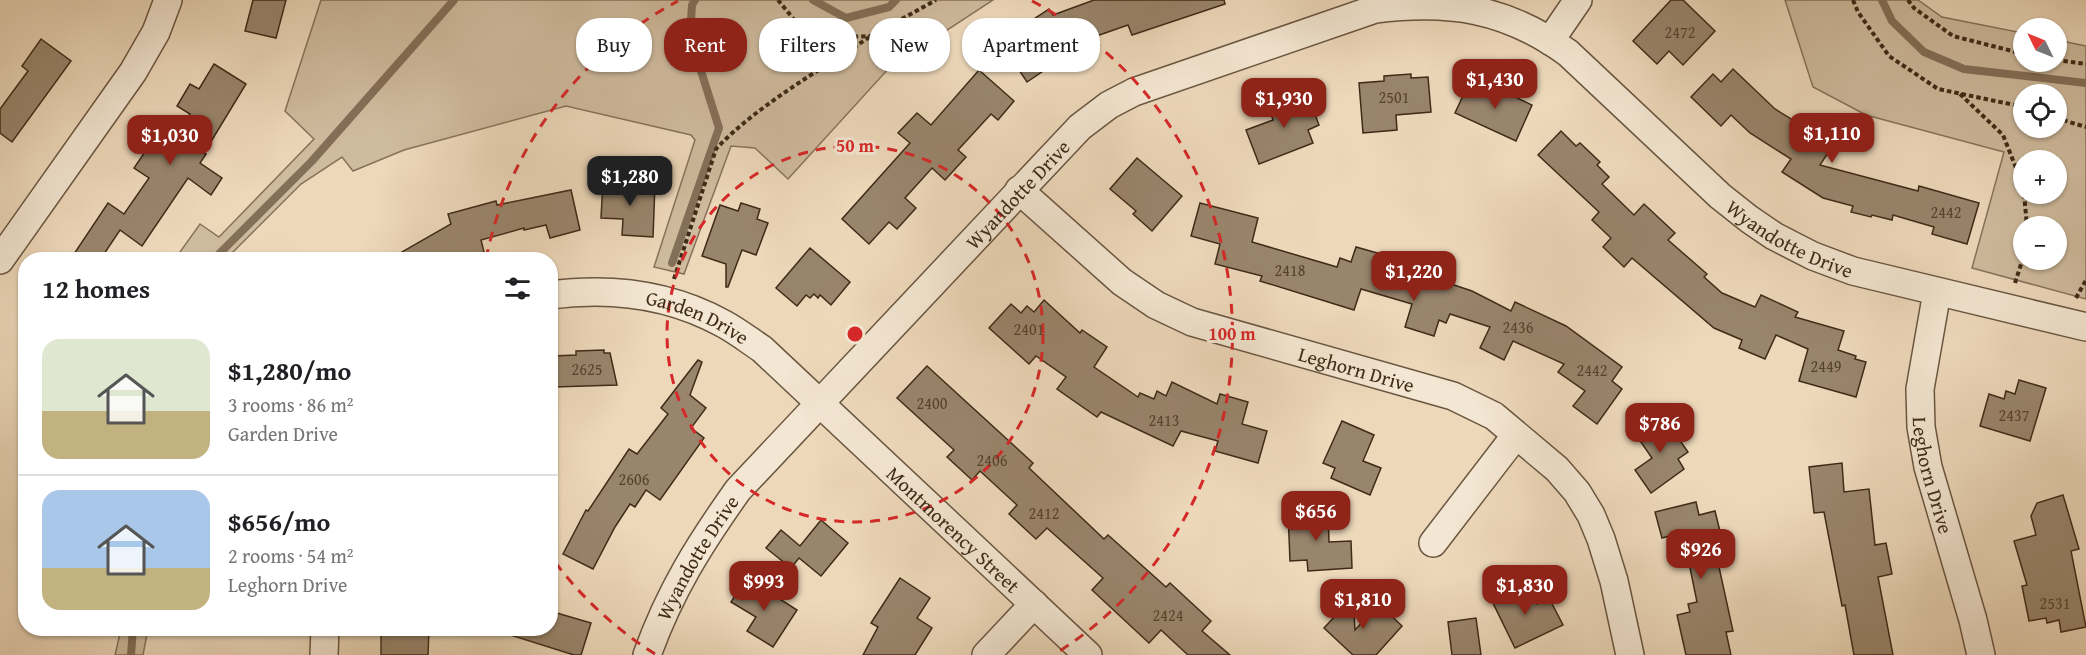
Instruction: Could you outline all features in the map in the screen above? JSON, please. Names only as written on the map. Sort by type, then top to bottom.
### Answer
[{"type":"street","points":[[0,260],[133,72],[156,32],[168,0]]},
{"type":"street","points":[[1550,41],[1578,0]]},
{"type":"street","name":"Wyandotte Drive","points":[[648,655],[660,620],[681,577],[705,536],[738,490],[1080,127],[1109,105],[1134,92],[1376,9],[1407,4],[1447,4],[1479,10],[1516,22],[1550,41],[1568,53],[1720,196],[1774,236],[1812,256],[1853,271],[2086,327]]},
{"type":"street","name":"Leghorn Drive","points":[[1019,190],[1122,282],[1156,305],[1192,322],[1453,396],[1494,416],[1557,469],[1577,492],[1591,515],[1614,581],[1630,655]]},
{"type":"street","name":"Garden Drive","points":[[558,294],[576,291],[612,291],[667,300],[692,308],[725,324],[762,349],[819,402]]},
{"type":"street","name":"Leghorn Drive","points":[[1937,292],[1920,389],[1921,427],[1928,467],[1982,655]]},
{"type":"street","name":"Montmorency Street","points":[[819,402],[1088,655]]},
{"type":"street","points":[[1433,543],[1516,435]]},
{"type":"street","points":[[986,655],[1034,604]]},
{"type":"street","points":[[324,636],[324,655]]},
{"type":"path","points":[[778,0],[796,22],[828,38],[869,36]]},
{"type":"path","points":[[904,18],[936,0]]},
{"type":"path","points":[[1853,0],[1858,12],[1889,56],[1938,89],[2013,105]]},
{"type":"path","points":[[1908,0],[1914,8],[1953,36],[2013,51]]},
{"type":"path","points":[[667,300],[716,149],[731,133],[750,119],[869,38]]},
{"type":"path","points":[[2067,61],[2086,64]]},
{"type":"path","points":[[1959,93],[2003,135],[2013,160]]},
{"type":"path","points":[[2067,121],[2086,127]]},
{"type":"path","points":[[2015,283],[2019,270]]},
{"type":"path","points":[[2076,299],[2086,280]]},
{"type":"shaded area","points":[[321,0],[993,0],[962,18],[950,28],[950,18],[869,18],[869,72],[885,72],[788,179],[755,148],[731,146],[684,274],[654,267],[695,140],[691,135],[566,106],[404,150],[353,171],[342,157],[301,184],[233,252],[180,252],[200,224],[219,237],[314,139],[285,111]]},
{"type":"shaded area","points":[[1785,0],[1918,0],[1942,17],[2013,31],[2013,72],[2067,72],[2067,42],[2086,46],[2086,299],[1972,268],[2004,152],[1866,115],[1813,87]]},
{"type":"shaded area","points":[[119,636],[147,636],[143,655],[115,655]]},
{"type":"building","points":[[253,0],[286,0],[276,38],[245,31]]},
{"type":"building","points":[[1094,0],[1224,0],[1225,4],[1132,35],[1128,25],[1100,35],[1100,18],[1035,18],[1049,9],[1053,15]]},
{"type":"building","points":[[1671,0],[1683,0],[1715,31],[1683,65],[1669,51],[1657,64],[1633,41]]},
{"type":"building","points":[[41,39],[71,61],[12,142],[0,133],[0,109],[28,71],[22,66]]},
{"type":"building","points":[[214,64],[246,84],[200,163],[222,178],[211,195],[188,178],[142,246],[120,230],[105,252],[75,252],[108,203],[124,214],[149,178],[134,168],[151,143],[164,152],[190,114],[177,106],[190,84],[199,89]]},
{"type":"building","points":[[1733,69],[1775,109],[1833,145],[1820,165],[1918,191],[1919,186],[1979,203],[1967,244],[1932,234],[1934,227],[1893,215],[1892,220],[1851,212],[1853,206],[1823,198],[1782,172],[1791,159],[1750,133],[1731,115],[1721,126],[1691,97],[1713,74],[1721,82]]},
{"type":"building","points":[[977,72],[981,72],[1014,101],[998,120],[991,114],[958,150],[966,157],[945,180],[932,168],[905,198],[916,208],[897,229],[889,222],[869,244],[842,219],[910,143],[898,133],[917,113],[931,125]]},
{"type":"building","points":[[1020,72],[1042,72],[1027,82]]},
{"type":"building","points":[[1411,74],[1411,78],[1428,77],[1431,112],[1396,115],[1397,130],[1363,133],[1359,83],[1384,81],[1384,76]]},
{"type":"building","points":[[1469,83],[1491,93],[1495,83],[1517,94],[1515,97],[1532,105],[1516,141],[1455,113]]},
{"type":"building","points":[[1307,93],[1319,125],[1308,130],[1313,143],[1259,164],[1246,130],[1273,120],[1269,108]]},
{"type":"building","points":[[1561,131],[1576,146],[1580,143],[1600,162],[1597,165],[1609,177],[1602,184],[1634,215],[1644,204],[1675,233],[1668,240],[1707,274],[1704,277],[1722,293],[1755,307],[1761,295],[1798,312],[1795,317],[1844,331],[1838,350],[1866,362],[1856,397],[1799,381],[1808,349],[1776,335],[1765,359],[1739,348],[1742,340],[1714,328],[1632,258],[1624,267],[1603,247],[1611,238],[1592,220],[1599,212],[1538,155]]},
{"type":"building","points":[[1137,158],[1182,196],[1152,231],[1133,214],[1136,211],[1110,189]]},
{"type":"building","points":[[603,181],[655,185],[653,237],[622,235],[623,219],[601,218]]},
{"type":"building","points":[[571,190],[580,230],[550,238],[546,225],[524,230],[524,228],[481,240],[484,252],[402,252],[451,224],[448,214],[496,201],[497,205]]},
{"type":"building","points":[[741,203],[760,209],[757,219],[768,223],[756,255],[742,250],[728,287],[726,287],[726,264],[702,256],[720,205],[738,211]]},
{"type":"building","points":[[1200,203],[1258,218],[1252,242],[1337,267],[1340,258],[1351,262],[1356,247],[1402,260],[1400,267],[1472,291],[1511,311],[1515,302],[1566,326],[1622,367],[1612,381],[1622,389],[1597,424],[1573,406],[1585,391],[1558,372],[1564,364],[1513,341],[1504,360],[1480,348],[1490,327],[1450,314],[1446,323],[1439,320],[1434,336],[1405,327],[1412,304],[1361,289],[1354,310],[1260,281],[1262,276],[1215,264],[1220,244],[1191,236]]},
{"type":"building","points":[[810,248],[850,282],[831,305],[820,295],[818,298],[814,294],[810,298],[806,295],[797,306],[776,288]]},
{"type":"building","points":[[1044,300],[1080,333],[1082,330],[1107,347],[1094,367],[1138,397],[1140,393],[1154,399],[1157,391],[1166,396],[1172,382],[1217,404],[1220,394],[1248,402],[1242,424],[1267,431],[1258,463],[1215,451],[1218,441],[1181,431],[1173,446],[1101,412],[1097,417],[1057,389],[1066,377],[1036,356],[1029,364],[989,328],[1011,304],[1021,313],[1027,306],[1034,312]]},
{"type":"building","points":[[604,350],[604,353],[610,353],[617,385],[558,387],[558,356],[576,355],[576,351]]},
{"type":"building","points":[[698,360],[702,362],[690,395],[706,408],[691,428],[704,438],[660,500],[646,490],[635,507],[630,504],[593,569],[563,554],[586,510],[588,511],[629,449],[637,454],[668,414],[661,408]]},
{"type":"building","points":[[927,366],[1033,463],[1029,468],[1104,539],[1108,535],[1166,587],[1170,583],[1211,621],[1202,631],[1230,655],[1188,655],[1161,630],[1149,643],[1092,590],[1103,578],[1047,528],[1036,539],[1009,514],[1017,505],[980,471],[972,480],[947,457],[954,450],[897,398]]},
{"type":"building","points":[[2019,380],[2046,388],[2030,441],[1980,426],[1989,394],[2004,399],[2006,391],[2015,394]]},
{"type":"building","points":[[1663,416],[1688,452],[1678,459],[1684,469],[1651,493],[1635,470],[1652,458],[1636,435]]},
{"type":"building","points":[[1342,421],[1374,435],[1363,461],[1381,468],[1370,495],[1331,478],[1335,468],[1323,463]]},
{"type":"building","points":[[1842,463],[1844,492],[1869,489],[1875,545],[1886,543],[1892,574],[1878,577],[1893,655],[1854,655],[1824,512],[1814,513],[1809,467]]},
{"type":"building","points":[[2063,495],[2079,549],[2071,551],[2086,627],[2061,632],[2059,620],[2047,623],[2046,618],[2029,621],[2022,586],[2027,585],[2014,541],[2036,535],[2031,516],[2037,503]]},
{"type":"building","points":[[1696,502],[1699,515],[1715,511],[1726,556],[1717,558],[1733,631],[1726,632],[1731,655],[1686,655],[1677,615],[1690,612],[1688,604],[1697,602],[1687,553],[1681,533],[1662,538],[1655,512]]},
{"type":"building","points":[[1328,509],[1329,542],[1351,541],[1352,568],[1308,571],[1307,560],[1290,561],[1288,511]]},
{"type":"building","points":[[821,520],[848,543],[821,576],[799,558],[791,568],[766,548],[781,530],[800,546]]},
{"type":"building","points":[[747,578],[797,610],[773,647],[747,631],[756,617],[731,602]]},
{"type":"building","points":[[900,578],[930,598],[917,618],[932,628],[915,655],[863,655],[878,627],[871,623]]},
{"type":"building","points":[[1518,586],[1525,600],[1534,595],[1537,604],[1549,598],[1563,625],[1515,648],[1491,599]]},
{"type":"building","points":[[1353,597],[1355,630],[1379,604],[1402,626],[1376,655],[1353,655],[1324,628]]},
{"type":"building","points":[[558,613],[591,623],[581,655],[574,655],[514,636],[558,636]]},
{"type":"building","points":[[1476,618],[1481,655],[1452,655],[1448,622]]},
{"type":"building","points":[[381,636],[429,636],[428,655],[381,655]]},
{"type":"waterway","points":[[221,252],[312,161],[454,0]]},
{"type":"waterway","points":[[672,263],[719,128],[690,36],[692,5],[695,0]]},
{"type":"waterway","points":[[813,0],[846,18],[889,7],[896,0]]},
{"type":"waterway","points":[[1882,0],[1892,21],[1924,52],[1964,69],[2086,83]]},
{"type":"waterway","points":[[131,655],[132,636]]}]
